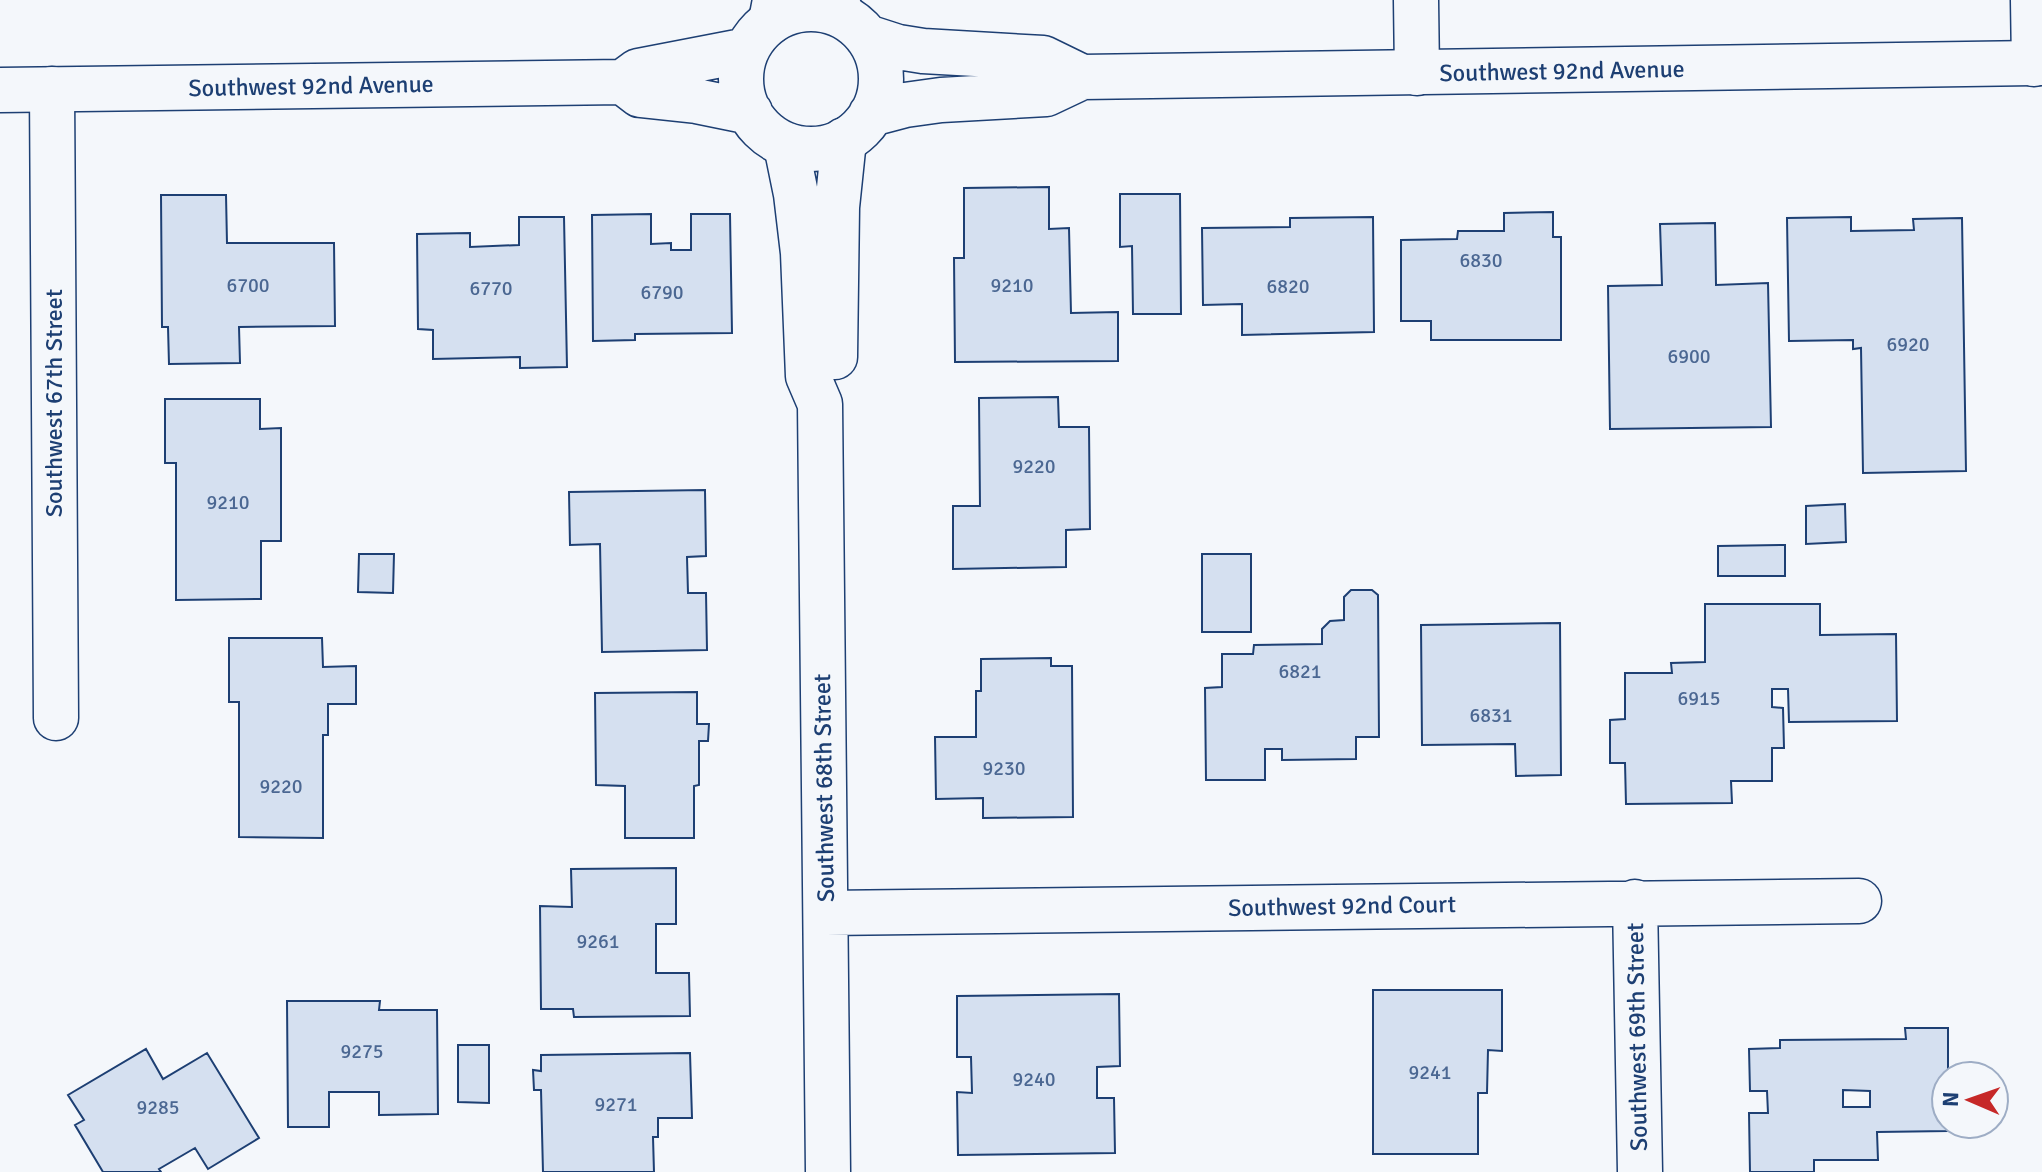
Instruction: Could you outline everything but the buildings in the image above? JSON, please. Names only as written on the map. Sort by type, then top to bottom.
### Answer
[{"type":"street","points":[[1416,0],[1417,73]]},
{"type":"street","points":[[2033,0],[2038,64]]},
{"type":"street","points":[[812,8],[848,17],[876,55],[881,75],[879,95],[858,127],[826,148],[786,145],[759,126],[743,93],[742,71],[764,24],[784,14],[812,8]]},
{"type":"street","name":"Southwest 92nd Avenue","points":[[848,17],[898,47],[1043,58],[1082,77]]},
{"type":"street","name":"Southwest 92nd Avenue","points":[[0,90],[623,82],[638,71],[764,24]]},
{"type":"street","name":"Southwest 92nd Avenue","points":[[858,127],[905,105],[1046,94],[1082,77],[2038,64]]},
{"type":"street","name":"Southwest 92nd Avenue","points":[[623,82],[640,95],[696,101],[750,112]]},
{"type":"street","name":"Southwest 67th Street","points":[[52,89],[56,718]]},
{"type":"street","name":"Southwest 68th Street","points":[[820,404],[834,378],[837,207],[858,127]]},
{"type":"street","name":"Southwest 68th Street","points":[[786,145],[803,253],[808,376],[820,404],[828,1172]]},
{"type":"street","name":"Southwest 92nd Court","points":[[826,913],[1859,901]]},
{"type":"street","name":"Southwest 69th Street","points":[[1635,902],[1640,1172]]}]
